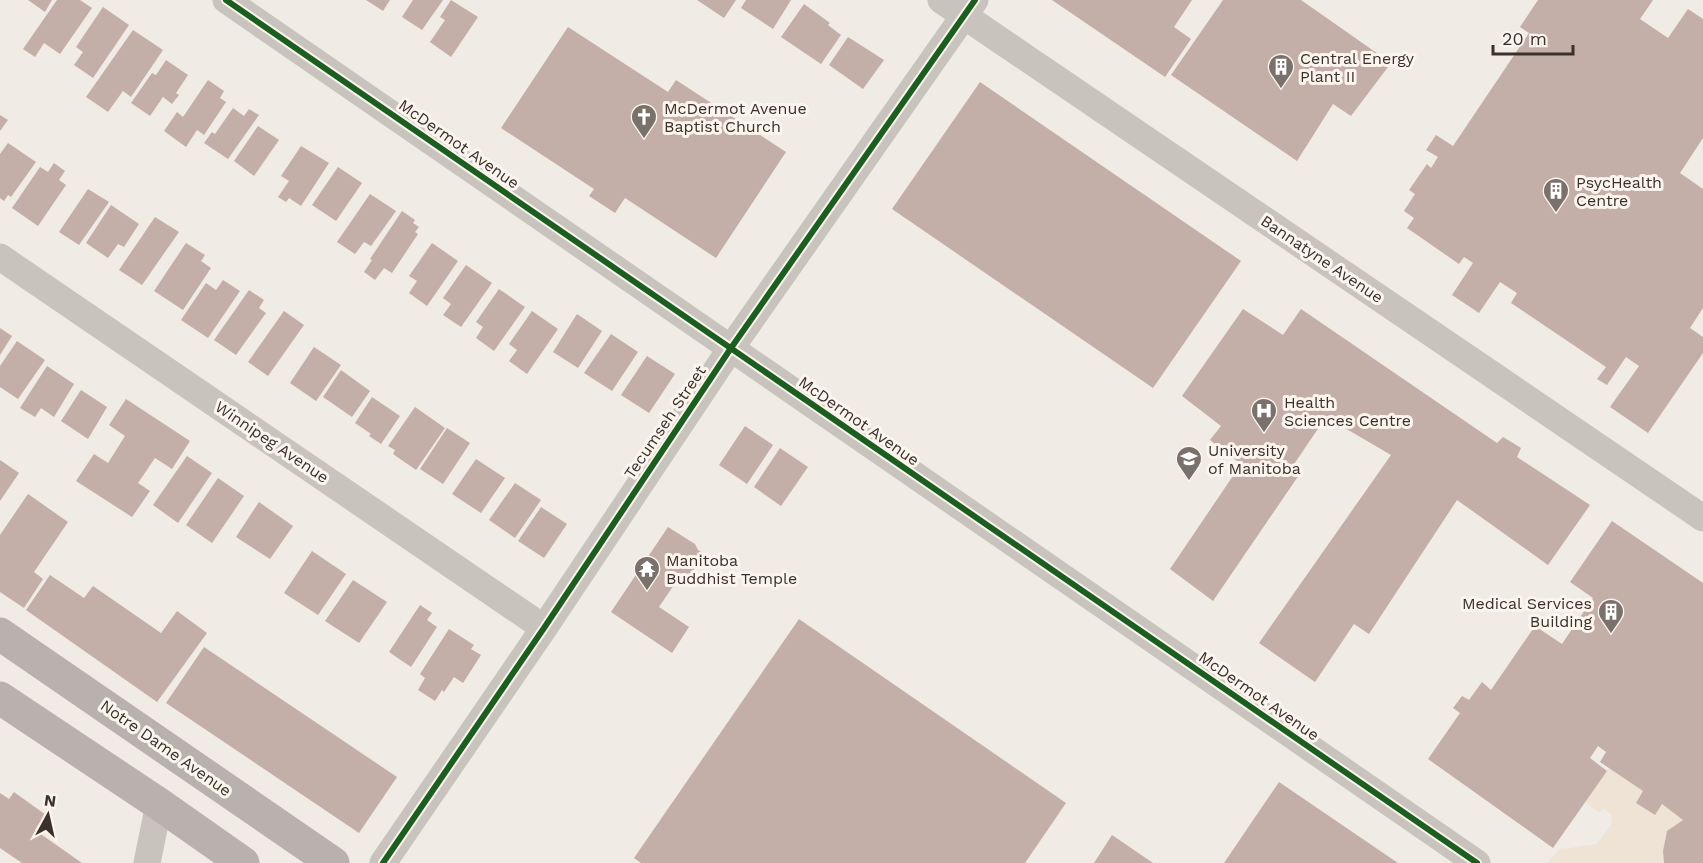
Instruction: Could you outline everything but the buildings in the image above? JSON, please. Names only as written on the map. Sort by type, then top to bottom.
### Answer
[{"type":"main road","name":"Notre Dame Avenue","points":[[0,634],[333,863]]},
{"type":"main road","points":[[0,698],[243,863]]},
{"type":"street","name":"McDermot Avenue","points":[[226,0],[1477,863]]},
{"type":"street","name":"Bannatyne Avenue","points":[[941,0],[970,8],[1703,518]]},
{"type":"street","name":"Tecumseh Street","points":[[383,863],[731,348],[970,8]]},
{"type":"street","name":"Winnipeg Avenue","points":[[0,257],[544,627]]},
{"type":"street","points":[[147,863],[159,804]]},
{"type":"shaded area","points":[[1609,768],[1643,791],[1636,803],[1654,815],[1662,804],[1683,820],[1667,831],[1663,851],[1664,863],[1547,863],[1561,848],[1597,844],[1612,823],[1611,814],[1603,808],[1600,813],[1585,802]]},
{"type":"cycle path","points":[[226,0],[1477,863]]},
{"type":"cycle path","points":[[383,863],[544,628],[731,348],[975,0]]},
{"type":"place","name":"Central Energy Plant II","points":[[1281,90]]},
{"type":"place","name":"McDermot Avenue Baptist Church","points":[[644,140]]},
{"type":"place","name":"PsycHealth Centre","points":[[1556,214]]},
{"type":"place","name":"Health Sciences Centre","points":[[1264,434]]},
{"type":"place","name":"University of Manitoba","points":[[1189,482]]},
{"type":"place","name":"Manitoba Buddhist Temple","points":[[647,592]]},
{"type":"place","name":"Medical Services Building","points":[[1611,635]]}]
